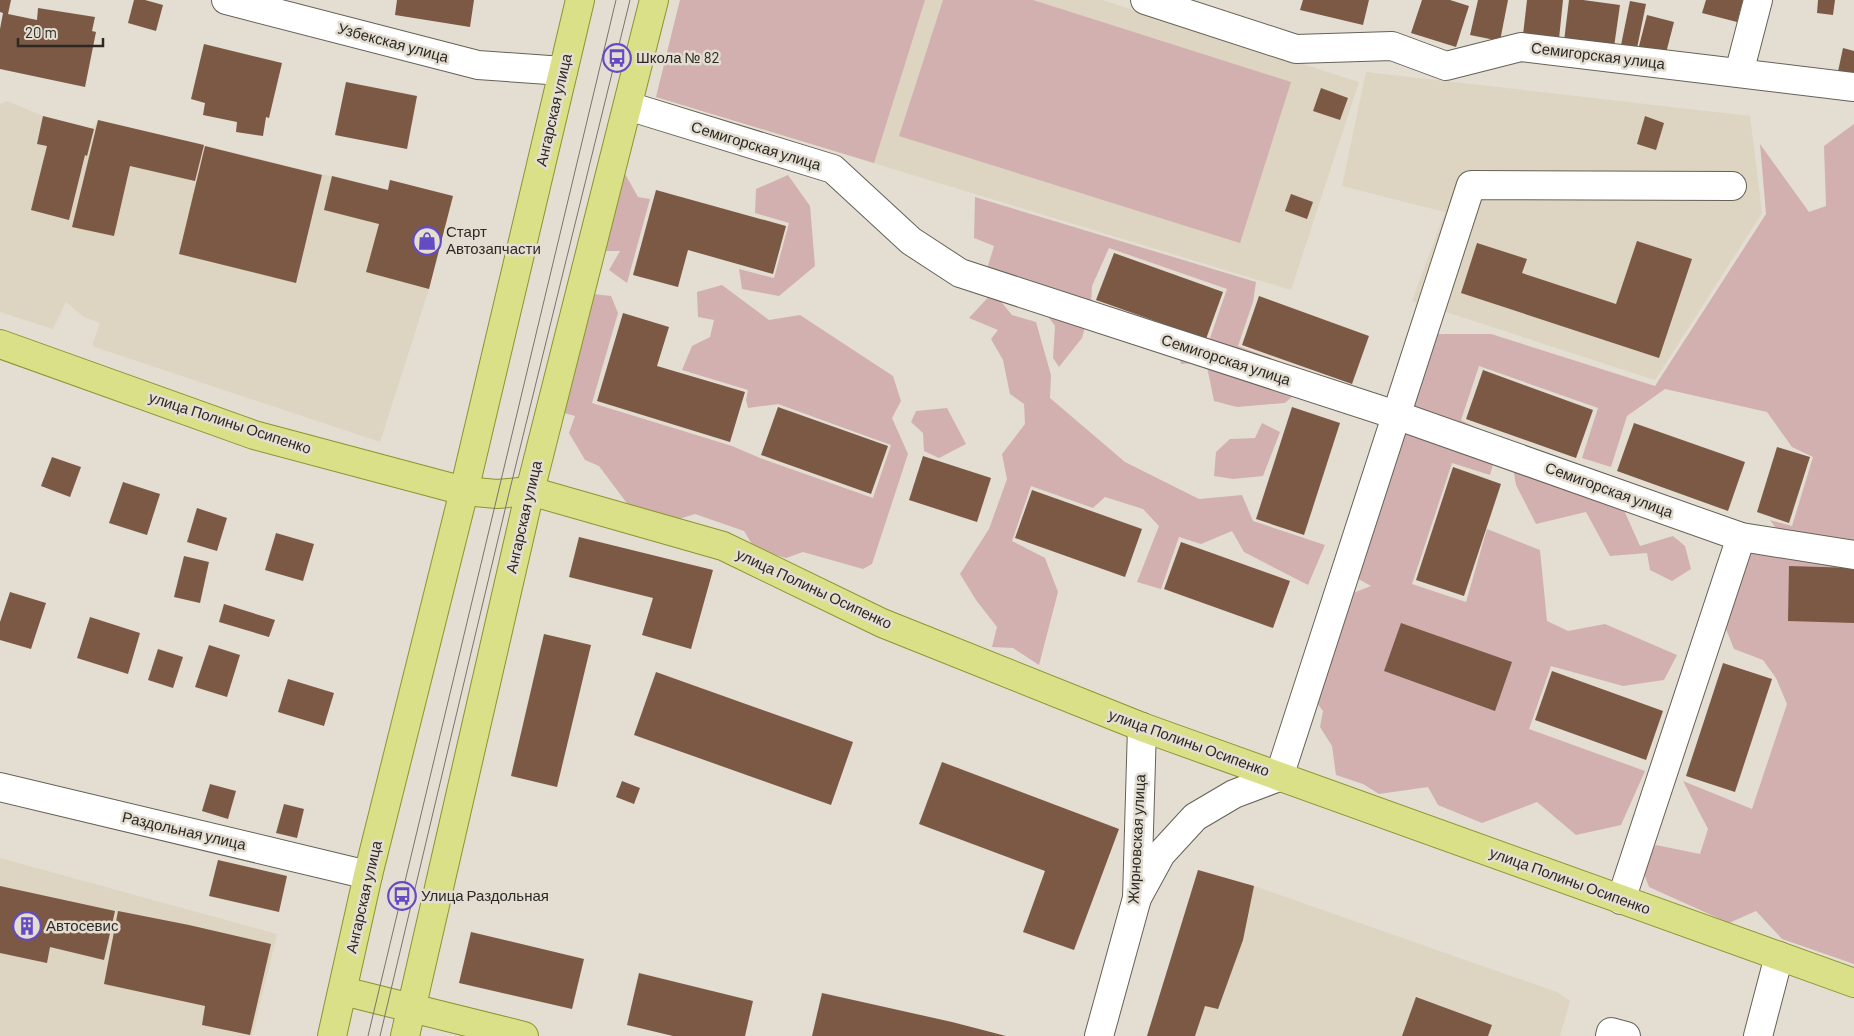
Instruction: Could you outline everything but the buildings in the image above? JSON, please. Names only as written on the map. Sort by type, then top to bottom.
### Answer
[{"type":"main road","name":"Ангарская улица","points":[[332,1036],[368,875],[464,492],[580,0]]},
{"type":"main road","name":"Ангарская улица","points":[[405,1036],[530,491],[654,0]]},
{"type":"main road","name":"улица Полины Осипенко","points":[[0,344],[254,435],[464,492],[498,494],[530,491],[723,546],[882,623],[1142,727],[1854,983]]},
{"type":"main road","points":[[343,991],[524,1036]]},
{"type":"street","name":"Узбекская улица","points":[[226,0],[478,65],[563,70]]},
{"type":"street","name":"Семигорская улица","points":[[1145,0],[1296,49],[1392,46],[1446,66],[1521,47],[1854,87]]},
{"type":"street","points":[[1739,73],[1758,0]]},
{"type":"street","name":"Семигорская улица","points":[[628,106],[832,169],[911,241],[960,273],[1396,415],[1741,537],[1854,555]]},
{"type":"street","points":[[1137,898],[1161,854],[1194,817],[1234,794],[1279,777],[1471,184],[1732,186]]},
{"type":"street","points":[[1621,900],[1741,537]]},
{"type":"street","name":"Жирновская улица","points":[[1099,1036],[1137,898],[1142,727]]},
{"type":"street","name":"Раздольная улица","points":[[0,787],[368,875]]},
{"type":"street","points":[[1758,1036],[1779,956]]},
{"type":"street","points":[[1610,1036],[1611,1032],[1626,1036]]},
{"type":"shaded area","points":[[680,0],[1102,0],[1359,82],[1291,290],[656,97]]},
{"type":"shaded area","points":[[680,0],[925,0],[874,163],[656,97]]},
{"type":"shaded area","points":[[943,0],[1033,0],[1291,82],[1240,243],[899,136]]},
{"type":"shaded area","points":[[1366,72],[1750,116],[1762,213],[1655,380],[1412,301],[1445,212],[1342,186]]},
{"type":"shaded area","points":[[7,101],[43,116],[93,129],[98,120],[387,190],[390,180],[453,196],[429,289],[380,442],[92,346],[100,323],[84,317],[66,302],[53,329],[0,312],[0,104]]},
{"type":"shaded area","points":[[1854,124],[1854,964],[1782,939],[1756,911],[1729,923],[1649,887],[1640,863],[1656,845],[1700,854],[1708,829],[1683,781],[1752,809],[1787,704],[1776,678],[1763,660],[1734,649],[1720,614],[1749,547],[1778,531],[1770,520],[1792,526],[1813,457],[1792,447],[1767,412],[1665,389],[1627,416],[1611,467],[1582,458],[1598,408],[1479,366],[1461,420],[1500,440],[1490,475],[1452,463],[1412,584],[1466,602],[1487,529],[1540,550],[1547,621],[1568,631],[1605,624],[1677,655],[1664,680],[1623,686],[1551,666],[1529,729],[1645,771],[1621,825],[1576,835],[1537,802],[1482,823],[1438,805],[1428,787],[1379,794],[1363,784],[1336,775],[1332,746],[1320,727],[1323,711],[1312,696],[1345,596],[1371,586],[1351,575],[1402,427],[1427,415],[1411,404],[1438,334],[1491,334],[1655,386],[1766,214],[1760,144],[1809,212],[1826,206],[1824,146]]},
{"type":"shaded area","points":[[620,165],[638,197],[650,199],[627,283],[609,270],[620,251],[597,251]]},
{"type":"shaded area","points":[[788,175],[810,206],[815,266],[779,296],[742,289],[739,269],[774,278],[789,223],[755,213],[756,189]]},
{"type":"shaded area","points":[[975,197],[1256,282],[1253,302],[1238,346],[1311,373],[1312,379],[1285,403],[1237,407],[1214,401],[1206,362],[1181,364],[1178,347],[1208,344],[1227,289],[1109,248],[1092,286],[1091,305],[1082,338],[1059,367],[1053,358],[1055,326],[1044,311],[984,279],[994,246],[974,238]]},
{"type":"shaded area","points":[[722,285],[769,320],[800,315],[893,376],[901,401],[892,418],[908,454],[872,564],[863,569],[803,552],[786,558],[755,549],[744,531],[695,514],[676,520],[629,506],[599,466],[585,460],[569,433],[575,416],[557,411],[585,293],[611,296],[618,313],[592,403],[732,446],[760,458],[873,498],[891,445],[778,404],[748,408],[746,400],[748,390],[682,370],[692,346],[710,337],[714,320],[698,317],[697,292]]},
{"type":"shaded area","points":[[993,292],[1012,315],[1036,322],[1051,375],[1050,398],[1125,462],[1199,499],[1242,495],[1253,521],[1325,545],[1308,585],[1244,552],[1232,531],[1201,544],[1179,537],[1161,589],[1137,582],[1159,526],[1143,509],[1105,497],[1093,508],[1031,486],[1012,541],[1045,558],[1058,592],[1039,665],[1013,648],[992,647],[997,627],[976,600],[960,574],[989,529],[1007,479],[1002,454],[1025,424],[1024,404],[1010,394],[1003,360],[991,339],[998,330],[969,318]]},
{"type":"shaded area","points":[[947,408],[966,444],[939,458],[924,451],[923,433],[911,422],[916,411]]},
{"type":"shaded area","points":[[1262,423],[1280,432],[1263,476],[1233,479],[1214,476],[1216,452],[1230,439],[1255,438]]},
{"type":"shaded area","points":[[1512,461],[1619,499],[1640,546],[1673,536],[1685,546],[1691,569],[1672,581],[1650,570],[1647,553],[1610,556],[1586,512],[1536,524],[1516,485]]},
{"type":"shaded area","points":[[0,858],[277,934],[252,1036],[0,1036]]},
{"type":"shaded area","points":[[1198,870],[1254,886],[1557,992],[1570,1001],[1560,1036],[1147,1036]]},
{"type":"tram line","points":[[368,1036],[616,0]]},
{"type":"tram line","points":[[380,1036],[509,493],[630,0]]},
{"type":"place","name":"Школа № 82","points":[[617,58]]},
{"type":"place","name":"Старт Автозапчасти","points":[[427,241]]},
{"type":"place","name":"Улица Раздольная","points":[[402,896]]},
{"type":"place","name":"Автосевис","points":[[27,926]]}]
